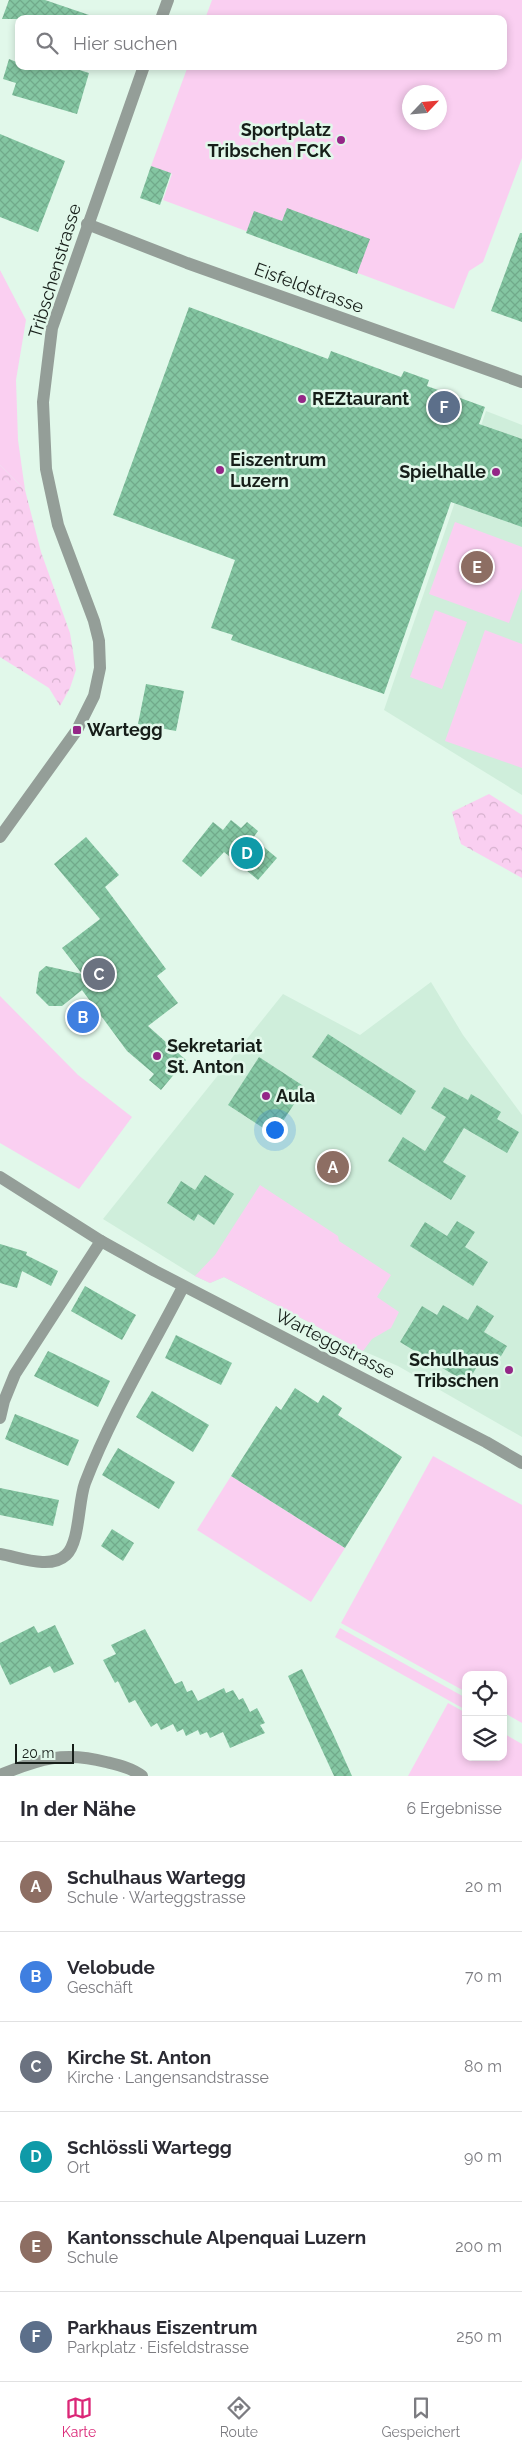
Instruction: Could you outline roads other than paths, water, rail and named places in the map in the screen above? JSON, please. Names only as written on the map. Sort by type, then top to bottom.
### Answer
[{"type":"street","points":[[162,15],[168,0]]},
{"type":"street","name":"Tribschenstrasse","points":[[0,837],[4,823],[77,730],[94,696],[100,668],[99,641],[94,621],[58,525],[46,469],[43,402],[52,328],[143,70]]},
{"type":"street","name":"Eisfeldstrasse","points":[[87,224],[187,263],[522,382]]},
{"type":"street","name":"Warteggstrasse","points":[[0,1177],[100,1241],[522,1463]]},
{"type":"street","points":[[0,1418],[15,1374],[100,1241]]},
{"type":"street","points":[[0,1554],[49,1562],[59,1560],[72,1548],[84,1485],[94,1461],[183,1286]]},
{"type":"street","points":[[0,1776],[31,1762],[61,1756],[84,1756],[119,1765],[142,1776]]},
{"type":"place","name":"Sportplatz Tribschen FCK","points":[[341,140]]},
{"type":"place","name":"REZtaurant","points":[[302,399]]},
{"type":"place","name":"Parkhaus Eiszentrum","points":[[444,407]]},
{"type":"place","name":"Eiszentrum Luzern","points":[[220,470]]},
{"type":"place","name":"Spielhalle","points":[[496,472]]},
{"type":"place","name":"Kantonsschule Alpenquai Luzern","points":[[477,567]]},
{"type":"place","name":"Wartegg","points":[[77,730]]},
{"type":"place","name":"Schlössli Wartegg","points":[[247,853]]},
{"type":"place","name":"Kirche St. Anton","points":[[99,974]]},
{"type":"place","name":"Velobude","points":[[83,1017]]},
{"type":"place","name":"Sekretariat St. Anton","points":[[157,1056]]},
{"type":"place","name":"Aula","points":[[266,1096]]},
{"type":"place","name":"Schulhaus Wartegg","points":[[333,1167]]},
{"type":"place","name":"Schulhaus Tribschen","points":[[509,1370]]}]
